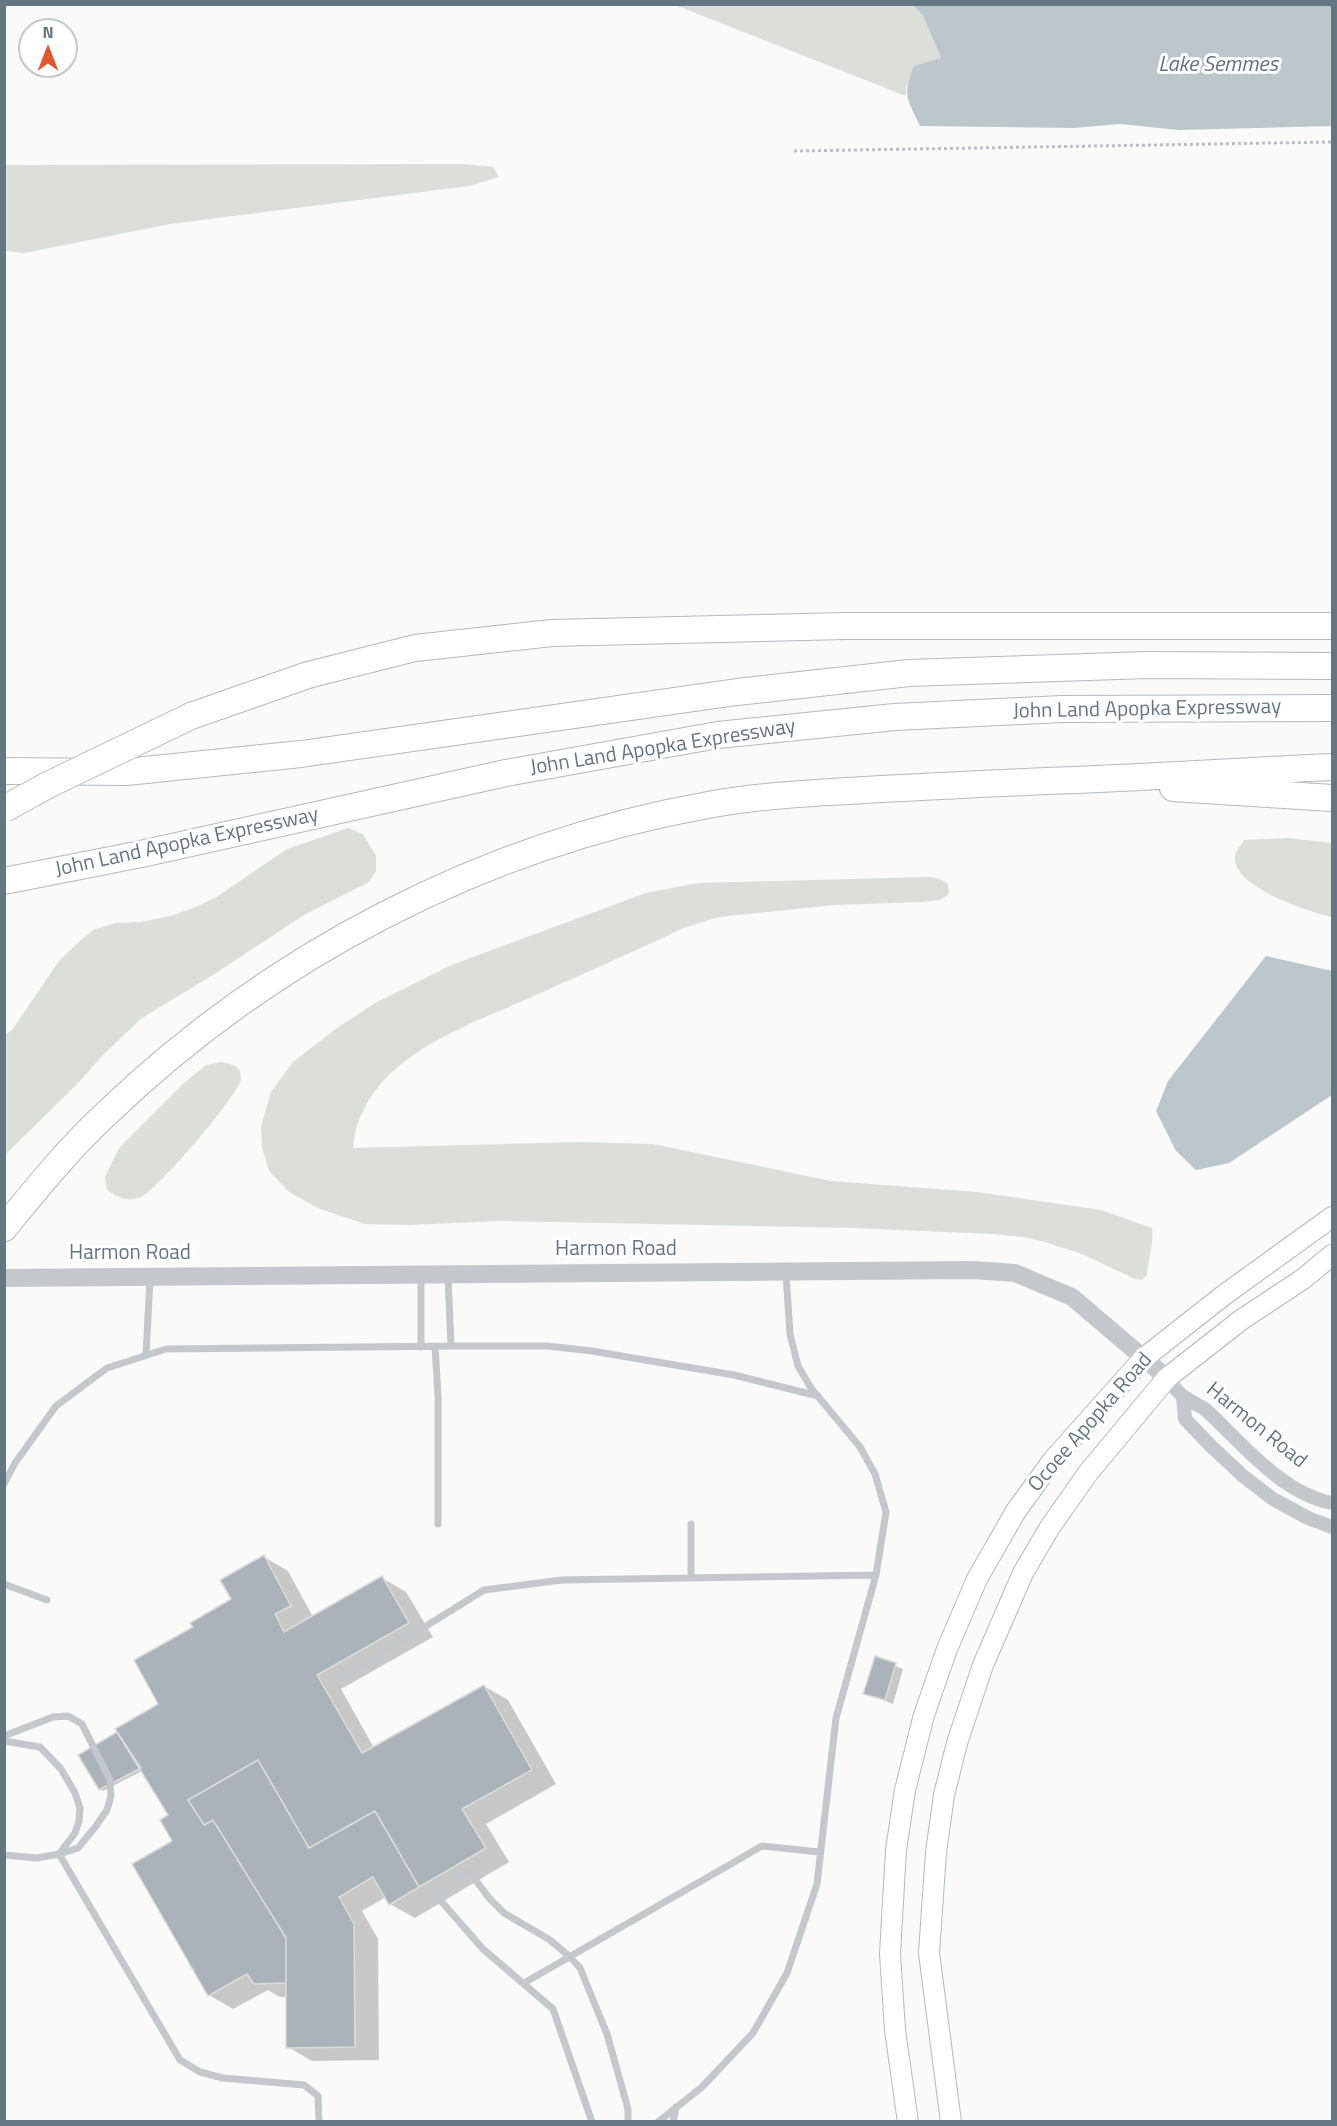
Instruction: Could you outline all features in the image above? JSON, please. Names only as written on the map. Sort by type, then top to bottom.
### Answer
[{"type":"highway","points":[[4,810],[48,785],[191,716],[308,675],[415,648],[552,633],[845,626],[1332,626]]},
{"type":"highway","name":"John Land Apopka Expressway","points":[[4,771],[126,772],[301,754],[737,692],[909,673],[1147,665],[1332,666]]},
{"type":"highway","name":"John Land Apopka Expressway","points":[[4,881],[141,854],[506,773],[718,735],[895,717],[1050,710],[1332,708]]},
{"type":"highway","points":[[4,1228],[47,1175],[107,1112],[200,1033],[284,972],[321,949],[420,897],[521,856],[584,834],[709,804],[799,795],[948,785],[1071,781],[1332,766]]},
{"type":"highway","points":[[1071,781],[1332,798]]},
{"type":"main road","name":"Ocoee Apopka Road","points":[[908,2121],[895,2030],[890,1954],[896,1850],[904,1790],[924,1715],[947,1649],[977,1579],[1016,1511],[1053,1460],[1144,1358],[1224,1295],[1332,1217]]},
{"type":"main road","name":"Ocoee Apopka Road","points":[[951,2121],[929,1953],[936,1851],[944,1795],[957,1743],[983,1665],[1023,1573],[1050,1527],[1088,1473],[1167,1378],[1241,1320],[1303,1279],[1332,1255]]},
{"type":"street","name":"Harmon Road","points":[[4,1278],[973,1270],[1015,1273],[1072,1296],[1167,1378],[1183,1397],[1203,1407],[1262,1463],[1291,1485],[1321,1501],[1332,1503]]},
{"type":"street","name":"Harmon Road","points":[[1183,1397],[1185,1419],[1243,1476],[1273,1499],[1308,1518],[1332,1527]]},
{"type":"lane","points":[[658,2121],[702,2087],[753,2033],[787,1973],[817,1884],[836,1718],[876,1575],[886,1512],[875,1474],[860,1448],[818,1396],[798,1366],[790,1334],[785,1271]]},
{"type":"lane","points":[[421,1274],[421,1347]]},
{"type":"lane","points":[[448,1274],[454,1346]]},
{"type":"lane","points":[[146,1355],[151,1276]]},
{"type":"lane","points":[[435,1346],[438,1396],[438,1524]]},
{"type":"lane","points":[[4,1484],[15,1462],[56,1406],[107,1368],[166,1349],[547,1346],[592,1351],[734,1375],[818,1396]]},
{"type":"lane","points":[[691,1524],[691,1577]]},
{"type":"lane","points":[[341,1678],[484,1590],[562,1580],[876,1575]]},
{"type":"lane","points":[[4,1584],[47,1600]]},
{"type":"lane","points":[[4,1738],[53,1717],[68,1716],[82,1724],[110,1780],[111,1796],[96,1826],[78,1848],[37,1858],[4,1856]]},
{"type":"lane","points":[[4,1738],[40,1747],[61,1769],[75,1793],[80,1808],[79,1821],[75,1833],[59,1854]]},
{"type":"lane","points":[[524,1983],[762,1846],[819,1852]]},
{"type":"lane","points":[[59,1854],[180,2060],[200,2072],[223,2078],[304,2085],[318,2096],[319,2121]]},
{"type":"lane","points":[[592,2121],[553,2009],[483,1949],[434,1893],[468,1870],[489,1898],[504,1913],[550,1940],[570,1956],[580,1968],[607,2034],[628,2109],[628,2121]]},
{"type":"lane","points":[[673,2121],[676,2107]]},
{"type":"path","points":[[794,152],[1332,142]]},
{"type":"shaded area","points":[[675,5],[913,5],[923,16],[941,58],[906,86],[906,96]]},
{"type":"shaded area","points":[[465,164],[493,167],[499,177],[469,186],[170,224],[24,253],[5,251],[5,165]]},
{"type":"shaded area","points":[[348,828],[363,834],[376,856],[376,871],[369,882],[304,915],[142,1018],[5,1155],[5,1035],[12,1030],[59,961],[82,939],[95,929],[116,923],[141,922],[191,909],[215,898],[287,849]]},
{"type":"shaded area","points":[[1288,838],[1332,843],[1332,917],[1291,904],[1258,888],[1245,878],[1237,867],[1235,856],[1244,840]]},
{"type":"shaded area","points":[[929,877],[940,879],[948,884],[949,894],[940,900],[921,902],[835,905],[719,917],[684,928],[470,1024],[416,1053],[385,1079],[363,1111],[356,1129],[353,1148],[580,1142],[653,1144],[831,1181],[977,1192],[1101,1210],[1152,1228],[1147,1275],[1142,1280],[1135,1279],[1082,1254],[1045,1242],[992,1234],[854,1228],[502,1221],[408,1225],[365,1224],[320,1209],[289,1192],[269,1171],[262,1147],[261,1127],[271,1092],[293,1062],[337,1028],[377,1002],[454,964],[646,893],[698,883]]},
{"type":"shaded area","points":[[222,1062],[238,1068],[241,1078],[213,1121],[179,1161],[150,1191],[141,1197],[127,1199],[107,1190],[105,1177],[119,1148],[184,1083],[206,1065]]},
{"type":"water","name":"Lake Semmes","points":[[913,5],[1332,5],[1332,126],[1179,130],[1120,124],[1074,128],[920,126],[908,97],[910,76],[914,66],[941,58],[923,16]]},
{"type":"water","points":[[1266,956],[1332,971],[1332,1095],[1229,1163],[1196,1170],[1176,1151],[1156,1111],[1168,1081]]},
{"type":"building","points":[[264,1555],[291,1606],[275,1614],[284,1632],[382,1576],[409,1623],[317,1675],[362,1753],[484,1685],[532,1770],[462,1809],[486,1848],[419,1887],[375,1811],[309,1848],[258,1760],[188,1800],[204,1825],[213,1820],[286,1938],[286,1983],[254,1984],[247,1974],[208,1996],[132,1864],[172,1841],[160,1820],[168,1815],[115,1729],[158,1704],[134,1660],[193,1627],[190,1623],[231,1599],[220,1580]]},
{"type":"building","points":[[875,1656],[896,1663],[885,1700],[863,1694]]},
{"type":"building","points":[[117,1732],[141,1768],[99,1790],[78,1755]]},
{"type":"building","points":[[258,1760],[309,1848],[375,1811],[419,1887],[389,1905],[373,1877],[339,1897],[354,1924],[355,2047],[286,2048],[286,1938],[213,1820],[204,1825],[188,1800]]}]
